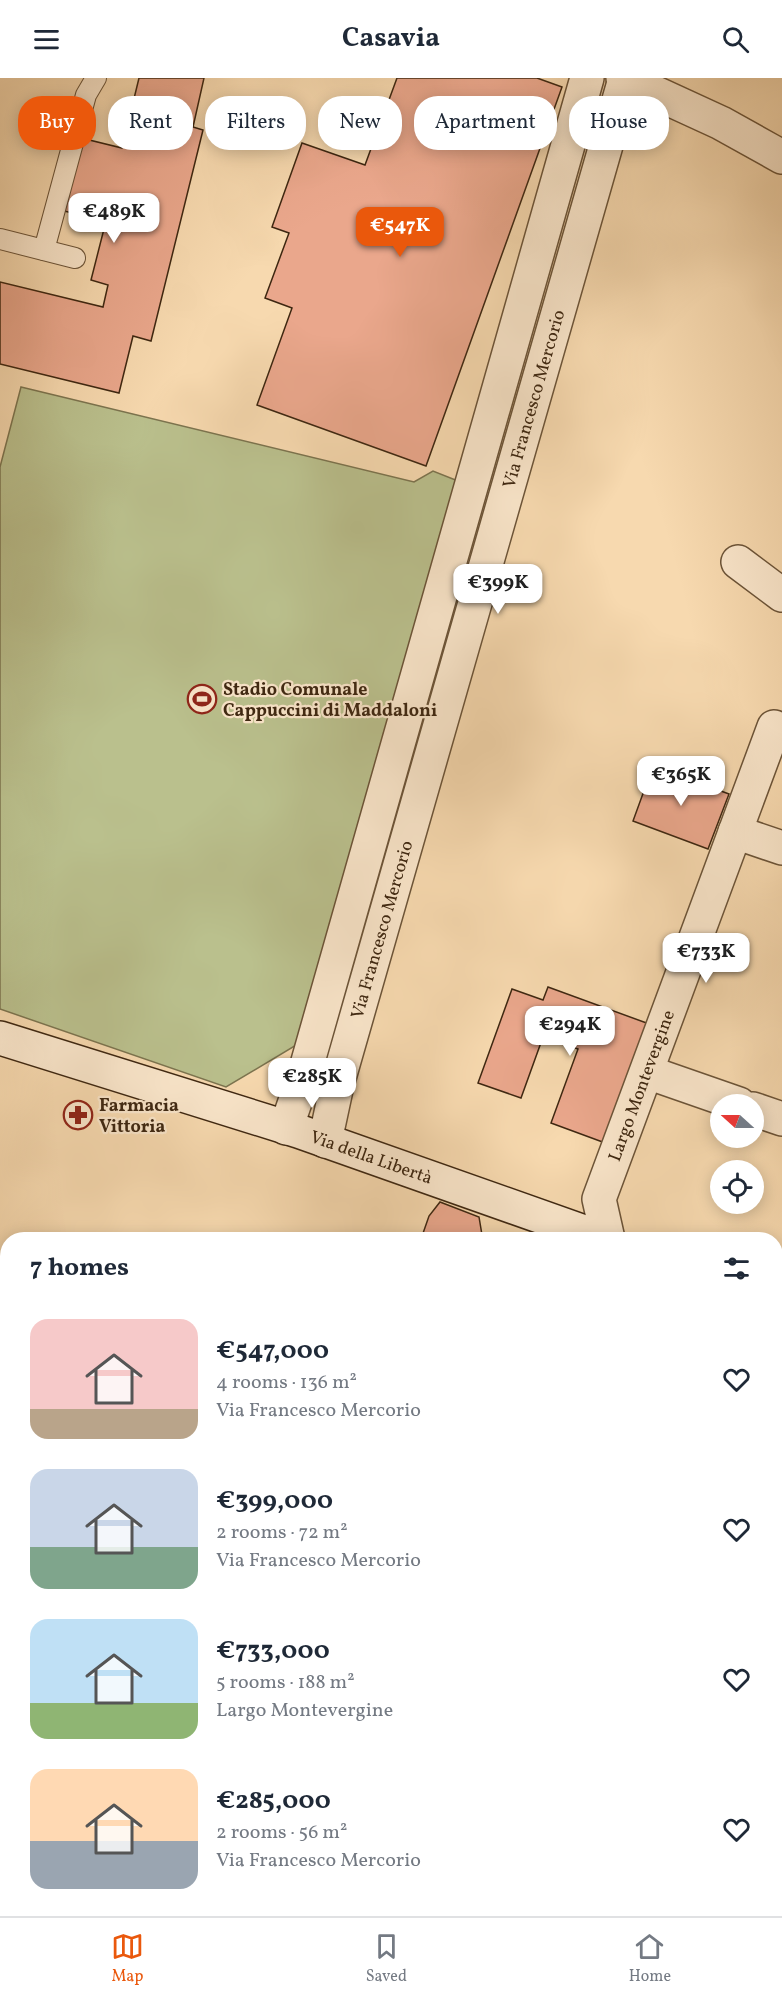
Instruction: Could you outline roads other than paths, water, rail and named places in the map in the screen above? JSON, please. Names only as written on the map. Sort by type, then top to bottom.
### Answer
[{"type":"street","name":"Via Francesco Mercorio","points":[[286,1128],[303,1080],[587,78]]},
{"type":"street","name":"Via Francesco Mercorio","points":[[325,1141],[337,1085],[624,78]]},
{"type":"street","points":[[624,78],[721,123],[782,157]]},
{"type":"street","points":[[738,562],[782,596]]},
{"type":"street","name":"Largo Montevergine","points":[[592,1232],[599,1199],[774,727]]},
{"type":"street","points":[[735,832],[782,849]]},
{"type":"street","name":"Via della Libertà","points":[[0,1038],[325,1141],[577,1232]]},
{"type":"street","points":[[646,1072],[710,1094]]},
{"type":"street","points":[[764,1113],[782,1119]]},
{"type":"lane","points":[[44,250],[86,95],[96,78]]},
{"type":"lane","points":[[0,239],[75,258]]},
{"type":"lane","points":[[408,710],[442,719]]},
{"type":"place","name":"Stadio Comunale Cappuccini di Maddaloni","points":[[202,699]]},
{"type":"place","name":"Farmacia Vittoria","points":[[78,1115]]}]
